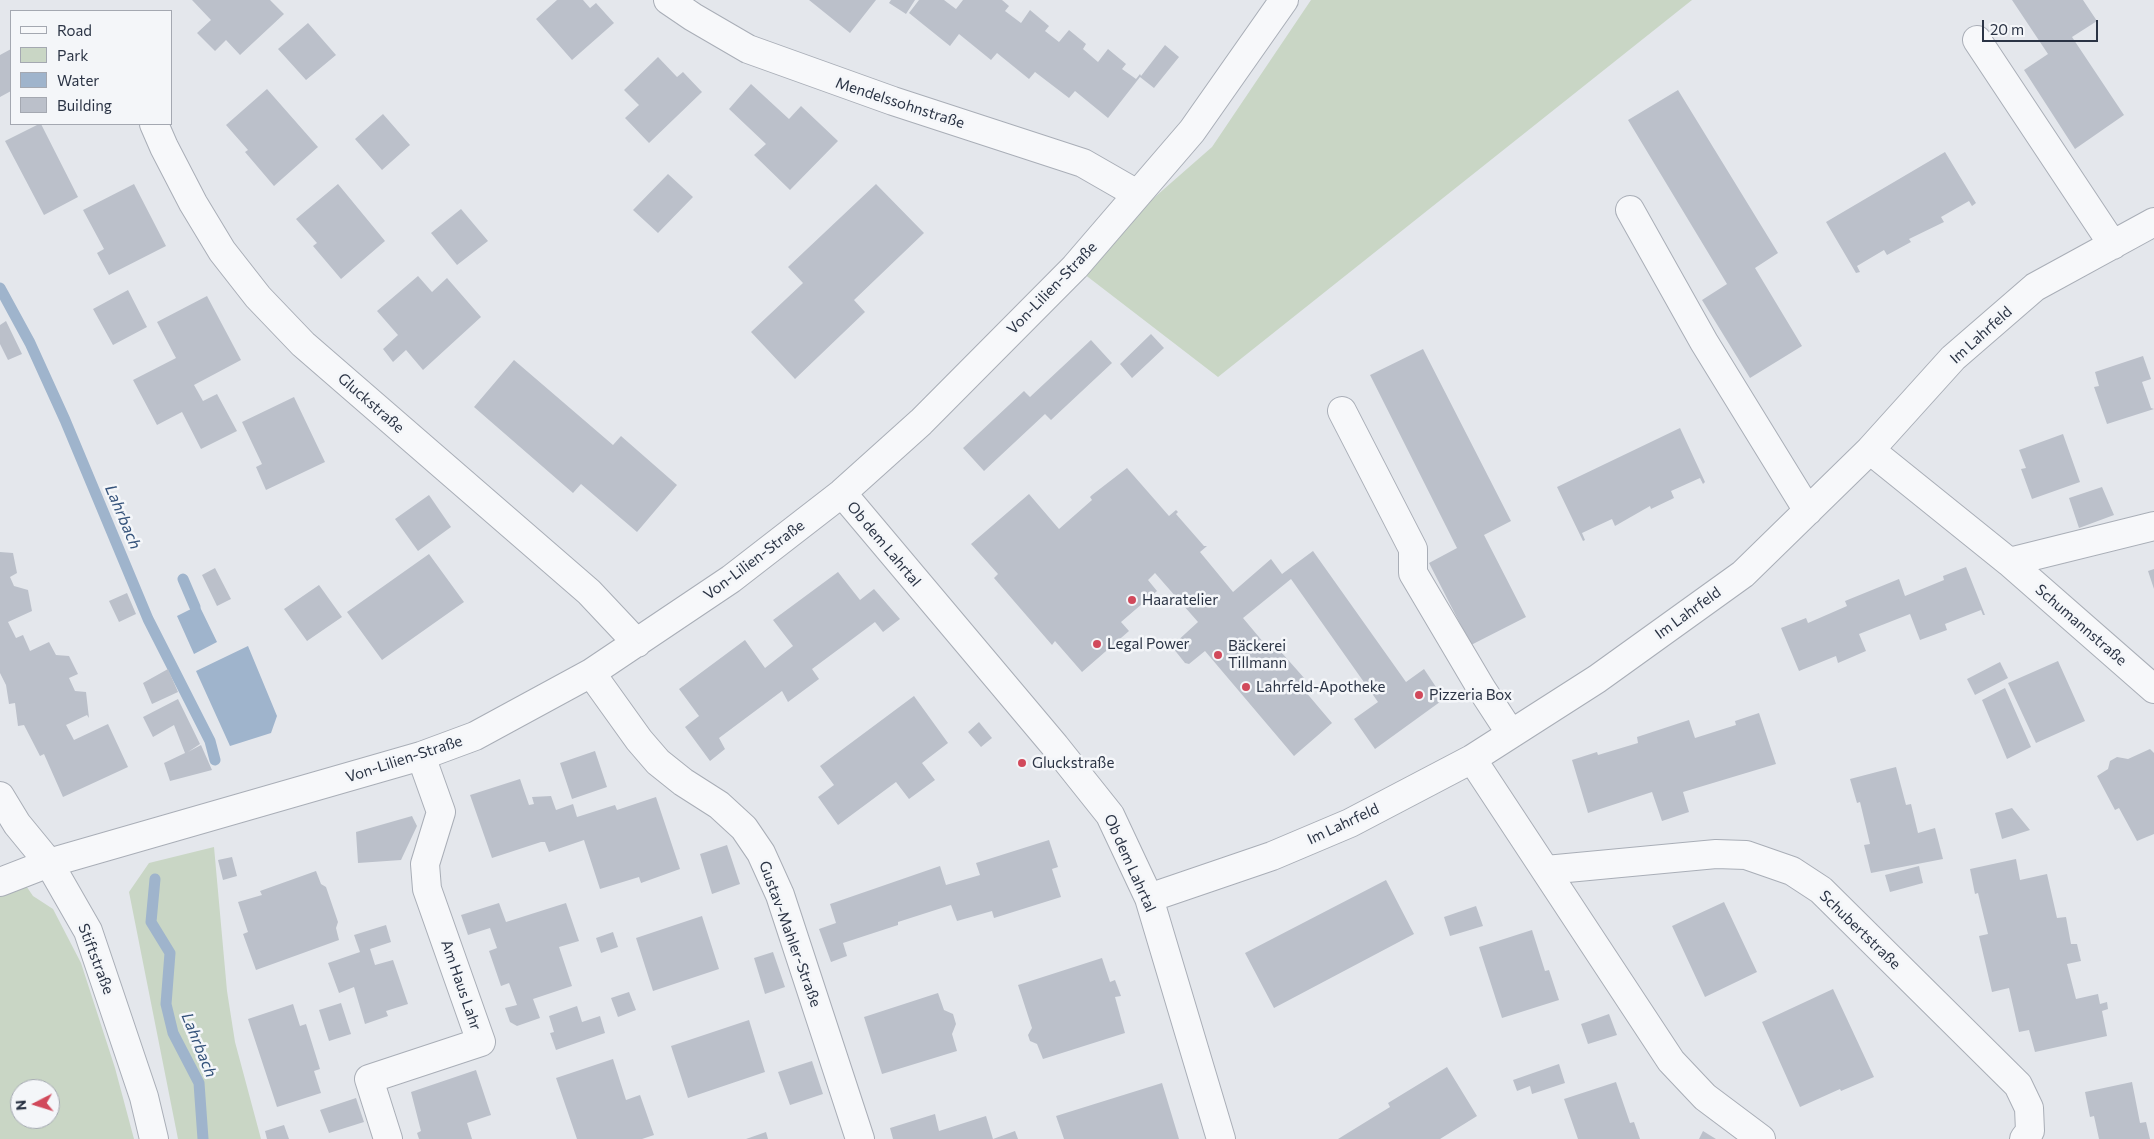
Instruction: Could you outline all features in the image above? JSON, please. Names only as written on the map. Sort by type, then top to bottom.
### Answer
[{"type":"street","name":"Mendelssohnstraße","points":[[668,0],[748,49],[894,102],[1083,163],[1137,194]]},
{"type":"street","name":"Von-Lilien-Straße","points":[[0,882],[49,863],[421,756],[475,736],[591,673],[731,579],[842,493],[922,422],[1075,267],[1192,131],[1283,0]]},
{"type":"street","points":[[1977,40],[2113,244]]},
{"type":"street","name":"Gluckstraße","points":[[154,125],[198,211],[222,251],[258,297],[303,344],[589,592],[637,643]]},
{"type":"street","points":[[1630,210],[1704,342],[1808,511]]},
{"type":"street","name":"Im Lahrfeld","points":[[1149,898],[1272,856],[1350,823],[1472,759],[1597,679],[1743,574],[1870,450],[1953,358],[2035,287],[2154,222]]},
{"type":"street","points":[[1342,411],[1413,549],[1412,573],[1511,734]]},
{"type":"street","name":"Schumannstraße","points":[[1870,450],[2009,562],[2154,689]]},
{"type":"street","name":"Ob dem Lahrtal","points":[[842,493],[1055,746],[1110,815],[1149,898],[1221,1139]]},
{"type":"street","points":[[2009,562],[2154,526]]},
{"type":"street","name":"Gustav-Mahler-Straße","points":[[591,673],[639,740],[658,762],[683,782],[719,805],[744,828],[761,853],[780,895],[860,1139]]},
{"type":"street","name":"Am Haus Lahr","points":[[388,1139],[369,1079],[481,1042],[427,889],[425,864],[441,812],[421,756]]},
{"type":"street","points":[[1472,759],[1672,1061],[1705,1098],[1761,1139]]},
{"type":"street","name":"Stiftstraße","points":[[0,796],[16,824],[49,863],[88,932],[138,1078],[154,1139]]},
{"type":"street","name":"Schubertstraße","points":[[1546,870],[1726,854],[1746,855],[1792,872],[1821,890],[2018,1085],[2029,1108],[2030,1130],[2024,1139]]},
{"type":"green space","points":[[1311,0],[1692,0],[1218,377],[1075,267],[1212,147]]},
{"type":"green space","points":[[214,847],[227,991],[235,1042],[261,1139],[178,1139],[129,892],[149,863]]},
{"type":"green space","points":[[18,874],[33,896],[53,909],[81,963],[115,1068],[134,1139],[0,1139],[0,882]]},
{"type":"water","points":[[199,605],[217,642],[194,654],[177,616]]},
{"type":"water","points":[[248,646],[277,716],[271,733],[230,746],[196,671]]},
{"type":"building","points":[[192,0],[270,0],[284,14],[240,55],[226,40],[215,51],[197,33],[211,20]]},
{"type":"building","points":[[557,0],[583,0],[590,8],[596,3],[614,23],[572,60],[536,19]]},
{"type":"building","points":[[809,0],[876,0],[850,33]]},
{"type":"building","points":[[891,0],[915,0],[906,14],[889,3]]},
{"type":"building","points":[[919,0],[944,0],[956,9],[963,0],[1002,0],[1009,6],[1005,11],[1021,23],[1030,10],[1049,26],[1045,31],[1059,42],[1069,30],[1086,44],[1083,49],[1098,62],[1108,49],[1126,64],[1122,69],[1136,79],[1140,74],[1141,76],[1165,45],[1179,57],[1154,88],[1140,77],[1108,118],[1075,91],[1069,98],[1035,72],[1029,79],[997,53],[991,60],[959,34],[950,46],[909,13]]},
{"type":"building","points":[[2012,0],[2083,0],[2097,21],[2072,37],[2124,115],[2075,149],[2024,70],[2048,54]]},
{"type":"building","points":[[308,23],[336,55],[306,80],[278,49]]},
{"type":"building","points":[[10,50],[10,92],[0,97],[0,55]]},
{"type":"building","points":[[658,57],[677,77],[683,72],[702,92],[649,143],[625,118],[639,105],[624,90]]},
{"type":"building","points":[[751,84],[789,119],[801,106],[838,141],[790,190],[754,155],[766,144],[729,109]]},
{"type":"building","points":[[267,89],[318,147],[274,186],[245,152],[248,150],[226,125]]},
{"type":"building","points":[[1678,90],[1778,253],[1755,268],[1802,346],[1750,378],[1702,300],[1727,284],[1628,120]]},
{"type":"building","points":[[383,114],[410,145],[382,170],[355,139]]},
{"type":"building","points":[[37,125],[42,125],[78,197],[44,215],[5,141]]},
{"type":"building","points":[[1945,152],[1976,203],[1972,206],[1969,201],[1941,217],[1944,222],[1909,239],[1911,242],[1887,255],[1884,250],[1857,266],[1860,272],[1856,273],[1826,222]]},
{"type":"building","points":[[668,174],[693,197],[658,233],[633,210]]},
{"type":"building","points":[[134,184],[166,246],[109,275],[97,253],[104,249],[83,210]]},
{"type":"building","points":[[338,184],[385,241],[341,279],[313,246],[317,243],[296,219]]},
{"type":"building","points":[[876,184],[924,233],[854,300],[865,312],[795,379],[751,332],[803,283],[788,267]]},
{"type":"building","points":[[461,209],[488,241],[457,265],[431,233]]},
{"type":"building","points":[[418,276],[432,292],[447,278],[481,317],[423,370],[406,350],[393,362],[383,349],[398,335],[377,311]]},
{"type":"building","points":[[128,290],[147,327],[113,345],[93,309]]},
{"type":"building","points":[[207,296],[241,360],[194,385],[203,401],[217,394],[237,431],[201,449],[182,412],[157,425],[133,380],[176,358],[157,322]]},
{"type":"building","points":[[6,321],[22,354],[8,360],[0,344],[0,325]]},
{"type":"building","points":[[1151,334],[1164,348],[1132,378],[1120,364]]},
{"type":"building","points":[[1091,340],[1112,363],[1051,420],[1045,414],[984,471],[963,448],[1024,391],[1030,397]]},
{"type":"building","points":[[1423,349],[1511,521],[1484,535],[1526,617],[1471,645],[1429,563],[1457,548],[1370,375]]},
{"type":"building","points":[[2143,356],[2151,379],[2142,382],[2151,408],[2154,409],[2107,424],[2094,387],[2099,386],[2095,372]]},
{"type":"building","points":[[514,360],[613,445],[621,436],[677,485],[637,532],[581,484],[573,493],[474,407]]},
{"type":"building","points":[[294,397],[325,462],[266,490],[256,467],[262,464],[242,422]]},
{"type":"building","points":[[1680,428],[1705,482],[1703,484],[1700,478],[1671,491],[1674,498],[1651,509],[1650,506],[1615,526],[1612,519],[1582,533],[1585,540],[1583,541],[1557,487]]},
{"type":"building","points":[[2063,434],[2080,482],[2032,499],[2021,469],[2026,468],[2019,450]]},
{"type":"building","points":[[1127,468],[1169,516],[1176,510],[1178,512],[1176,514],[1204,546],[1207,546],[1200,552],[1233,592],[1271,559],[1282,574],[1313,551],[1406,682],[1424,669],[1444,699],[1375,749],[1354,719],[1378,702],[1291,579],[1243,618],[1269,649],[1274,644],[1305,679],[1299,684],[1332,723],[1294,756],[1205,651],[1189,664],[1185,663],[1173,648],[1174,644],[1198,622],[1155,573],[1148,580],[1157,591],[1121,622],[1129,631],[1082,672],[1055,641],[1052,645],[994,578],[998,574],[971,544],[1029,494],[1059,529],[1092,500],[1090,497],[1092,495]]},
{"type":"building","points":[[2102,487],[2114,515],[2079,528],[2069,498]]},
{"type":"building","points":[[429,495],[451,527],[418,551],[395,519]]},
{"type":"building","points":[[0,552],[13,553],[17,573],[10,577],[14,586],[28,590],[32,611],[8,622],[16,638],[23,635],[30,651],[49,642],[56,655],[69,656],[78,674],[69,678],[75,691],[86,692],[89,718],[87,715],[66,725],[74,740],[108,724],[128,767],[63,797],[44,754],[40,756],[24,725],[18,726],[15,703],[9,704],[6,685],[0,673]]},
{"type":"building","points":[[429,554],[464,602],[382,660],[347,612]]},
{"type":"building","points":[[1966,567],[1985,615],[1983,615],[1981,610],[1945,624],[1947,630],[1920,640],[1910,614],[1859,634],[1866,651],[1838,663],[1836,656],[1799,671],[1781,628],[1806,618],[1808,623],[1847,606],[1845,601],[1899,579],[1905,596],[1944,580],[1943,576]]},
{"type":"building","points":[[215,568],[231,599],[217,606],[202,575]]},
{"type":"building","points":[[2154,569],[2154,589],[2148,571]]},
{"type":"building","points":[[838,572],[860,600],[874,589],[900,619],[883,632],[875,622],[812,669],[819,679],[788,702],[782,691],[719,738],[725,749],[710,761],[685,727],[699,716],[679,689],[745,640],[765,668],[793,646],[773,620]]},
{"type":"building","points":[[319,585],[342,617],[307,641],[284,609]]},
{"type":"building","points":[[127,593],[136,614],[119,622],[109,601]]},
{"type":"building","points":[[2058,661],[2085,721],[2036,743],[2008,683]]},
{"type":"building","points":[[2000,662],[2008,678],[1975,695],[1967,679]]},
{"type":"building","points":[[168,669],[178,692],[152,704],[143,683]]},
{"type":"building","points":[[2005,688],[2031,747],[2007,759],[1982,700]]},
{"type":"building","points":[[914,696],[948,743],[922,763],[935,780],[909,799],[896,782],[838,825],[818,797],[834,785],[820,766]]},
{"type":"building","points":[[178,699],[200,744],[188,752],[201,745],[212,770],[170,781],[164,763],[185,753],[174,725],[153,737],[143,717]]},
{"type":"building","points":[[1759,713],[1776,764],[1683,792],[1689,812],[1662,821],[1652,792],[1588,813],[1572,760],[1597,752],[1598,755],[1638,743],[1637,737],[1689,720],[1695,738],[1736,725],[1735,721]]},
{"type":"building","points":[[979,722],[992,738],[981,747],[968,732]]},
{"type":"building","points":[[2150,749],[2154,753],[2154,834],[2137,841],[2119,808],[2115,810],[2097,776],[2108,769],[2110,761],[2117,757],[2128,759]]},
{"type":"building","points":[[595,751],[607,787],[572,799],[560,763]]},
{"type":"building","points":[[1896,767],[1906,805],[1911,804],[1918,833],[1935,828],[1943,859],[1871,873],[1864,845],[1870,844],[1860,802],[1857,803],[1850,779]]},
{"type":"building","points":[[520,779],[529,805],[534,804],[532,797],[551,796],[556,810],[573,804],[577,817],[615,805],[617,810],[656,797],[680,869],[641,883],[639,877],[600,889],[584,840],[549,852],[545,842],[541,842],[492,858],[470,795]]},
{"type":"building","points":[[2012,808],[2030,830],[2002,839],[1995,813]]},
{"type":"building","points":[[412,816],[417,826],[401,860],[358,863],[356,832]]},
{"type":"building","points":[[1049,840],[1058,867],[1052,869],[1061,897],[994,918],[992,911],[957,921],[951,905],[898,922],[898,925],[843,943],[847,956],[831,962],[819,929],[836,923],[830,904],[940,866],[946,885],[980,875],[976,863]]},
{"type":"building","points":[[727,845],[740,884],[712,894],[700,854]]},
{"type":"building","points":[[232,857],[237,876],[223,880],[218,860]]},
{"type":"building","points":[[2016,859],[2020,880],[2047,874],[2057,918],[2066,917],[2071,944],[2077,944],[2081,961],[2067,964],[2076,999],[2098,994],[2100,1004],[2107,1002],[2108,1009],[2102,1011],[2107,1036],[2035,1052],[2029,1030],[2019,1032],[2009,988],[1992,992],[1979,936],[1988,934],[1978,893],[1975,894],[1970,869]]},
{"type":"building","points":[[1919,866],[1923,883],[1890,892],[1885,875]]},
{"type":"building","points":[[316,871],[321,884],[326,887],[338,922],[336,928],[339,940],[256,970],[243,934],[248,932],[238,902],[262,895],[260,891]]},
{"type":"building","points":[[1386,880],[1414,934],[1274,1008],[1245,953]]},
{"type":"building","points":[[1724,902],[1757,972],[1705,997],[1672,926]]},
{"type":"building","points":[[499,903],[506,922],[566,903],[579,941],[559,947],[572,986],[533,999],[540,1018],[517,1026],[510,1022],[505,1008],[517,1005],[509,983],[501,986],[489,951],[497,948],[490,928],[468,935],[461,915]]},
{"type":"building","points":[[1476,906],[1483,926],[1450,936],[1444,917]]},
{"type":"building","points":[[702,916],[719,969],[653,991],[636,938]]},
{"type":"building","points":[[386,925],[391,942],[370,949],[375,965],[393,960],[408,1004],[386,1011],[388,1016],[365,1024],[354,987],[339,993],[328,963],[360,952],[354,935]]},
{"type":"building","points":[[1532,930],[1545,971],[1549,970],[1559,1000],[1502,1018],[1479,947]]},
{"type":"building","points":[[613,932],[618,947],[601,953],[596,938]]},
{"type":"building","points":[[773,952],[785,987],[765,994],[754,958]]},
{"type":"building","points":[[1102,958],[1110,982],[1115,980],[1121,996],[1115,997],[1125,1033],[1043,1059],[1037,1044],[1030,1041],[1028,1035],[1032,1028],[1018,985]]},
{"type":"building","points":[[1833,989],[1874,1077],[1841,1091],[1840,1089],[1800,1107],[1762,1022]]},
{"type":"building","points":[[629,992],[636,1010],[618,1017],[611,998]]},
{"type":"building","points":[[938,993],[944,1010],[953,1014],[956,1024],[952,1034],[957,1051],[882,1074],[864,1017]]},
{"type":"building","points":[[341,1003],[351,1034],[329,1041],[319,1010]]},
{"type":"building","points":[[293,1004],[300,1026],[306,1024],[320,1069],[314,1071],[321,1093],[277,1107],[248,1019]]},
{"type":"building","points":[[577,1006],[582,1022],[600,1016],[605,1033],[556,1050],[550,1033],[554,1032],[549,1016]]},
{"type":"building","points":[[1609,1014],[1617,1035],[1588,1044],[1581,1024]]},
{"type":"building","points":[[749,1020],[765,1072],[688,1098],[671,1046]]},
{"type":"building","points":[[613,1059],[626,1100],[640,1095],[654,1135],[642,1139],[577,1139],[556,1078]]},
{"type":"building","points":[[812,1061],[823,1094],[790,1105],[778,1072]]},
{"type":"building","points":[[1559,1064],[1565,1083],[1532,1094],[1530,1086],[1517,1091],[1513,1080]]},
{"type":"building","points":[[1447,1067],[1477,1116],[1440,1139],[1338,1139],[1390,1107],[1388,1103]]},
{"type":"building","points":[[476,1070],[491,1115],[467,1123],[472,1139],[419,1139],[417,1133],[421,1131],[411,1092]]},
{"type":"building","points":[[1616,1082],[1630,1123],[1634,1122],[1640,1139],[1578,1139],[1564,1099]]},
{"type":"building","points":[[2132,1082],[2140,1123],[2146,1122],[2150,1139],[2099,1139],[2094,1116],[2090,1117],[2085,1092]]},
{"type":"building","points":[[1162,1083],[1179,1139],[1064,1139],[1056,1116]]},
{"type":"building","points":[[356,1098],[364,1122],[329,1133],[320,1110]]},
{"type":"building","points":[[935,1114],[939,1131],[986,1116],[993,1139],[893,1139],[890,1128]]},
{"type":"building","points":[[284,1125],[289,1139],[267,1139],[265,1131]]},
{"type":"building","points":[[1015,1131],[1018,1139],[993,1139]]},
{"type":"building","points":[[1703,1131],[1716,1139],[1699,1139]]},
{"type":"building","points":[[766,1132],[768,1139],[746,1139]]},
{"type":"waterway","name":"Lahrbach","points":[[0,288],[30,343],[65,420],[148,619],[210,741],[215,760]]},
{"type":"waterway","points":[[183,579],[195,607]]},
{"type":"waterway","name":"Lahrbach","points":[[155,879],[151,922],[170,953],[166,1004],[173,1033],[199,1083],[203,1139]]},
{"type":"place","name":"Haaratelier","points":[[1132,600]]},
{"type":"place","name":"Legal Power","points":[[1097,644]]},
{"type":"place","name":"Bäckerei Tillmann","points":[[1218,655]]},
{"type":"place","name":"Lahrfeld-Apotheke","points":[[1246,687]]},
{"type":"place","name":"Pizzeria Box","points":[[1419,695]]},
{"type":"place","name":"Gluckstraße","points":[[1022,763]]}]
